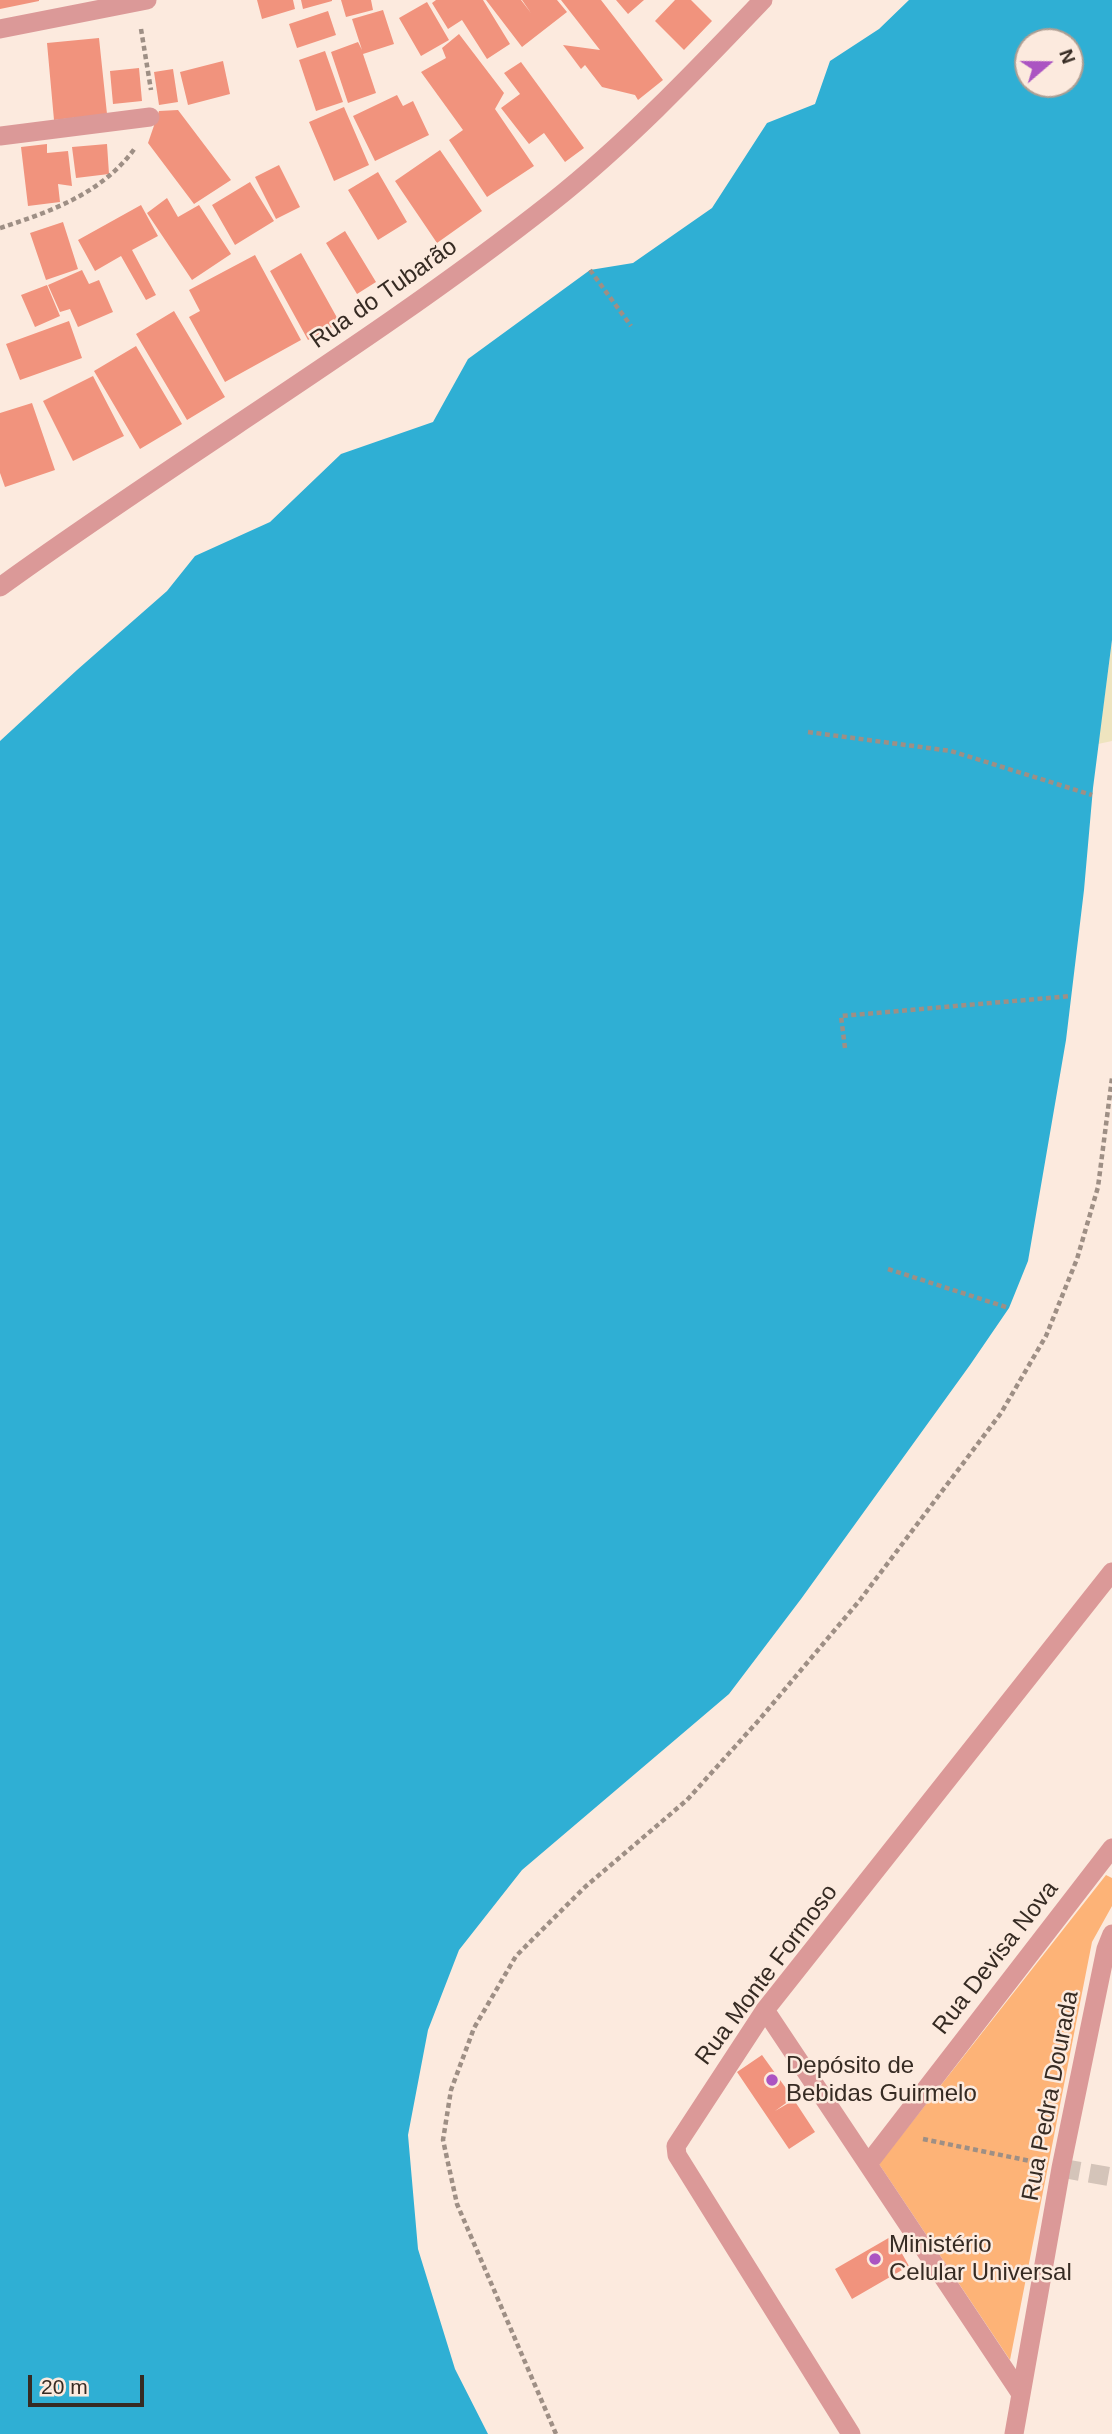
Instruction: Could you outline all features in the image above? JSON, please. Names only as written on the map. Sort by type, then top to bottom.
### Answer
[{"type":"street","points":[[0,29],[147,0]]},
{"type":"street","name":"Rua do Tubarão","points":[[0,587],[67,538],[403,313],[554,201],[640,126],[763,0]]},
{"type":"street","points":[[0,136],[149,117]]},
{"type":"street","name":"Rua Monte Formoso","points":[[851,2434],[675,2151],[676,2146],[765,2010],[1112,1572]]},
{"type":"street","name":"Rua Devisa Nova","points":[[868,2164],[1112,1848]]},
{"type":"street","name":"Rua Pedra Dourada","points":[[1014,2434],[1061,2168],[1106,1950],[1112,1934]]},
{"type":"street","points":[[765,2010],[1021,2394]]},
{"type":"path","points":[[590,270],[631,326]]},
{"type":"path","points":[[808,732],[951,751],[1092,795]]},
{"type":"path","points":[[845,1048],[841,1016],[1071,996]]},
{"type":"path","points":[[556,2434],[457,2204],[443,2140],[451,2090],[474,2028],[516,1956],[585,1887],[687,1800],[759,1720],[860,1600],[1001,1413],[1046,1336],[1077,1259],[1098,1187],[1112,1078]]},
{"type":"path","points":[[888,1269],[1009,1308]]},
{"type":"path","points":[[892,2132],[1061,2168]]},
{"type":"shaded area","points":[[1106,1875],[1112,1878],[1112,1906],[1092,1942],[1010,2360],[879,2164]]},
{"type":"sand","points":[[1112,642],[1112,741],[1098,744]]},
{"type":"water","points":[[909,0],[1112,0],[1112,640],[1066,1040],[1028,1261],[1009,1308],[970,1365],[729,1694],[522,1870],[459,1950],[428,2030],[408,2135],[418,2249],[455,2369],[488,2434],[0,2434],[0,741],[167,591],[195,556],[270,522],[341,454],[433,422],[468,359],[590,270],[633,263],[712,208],[767,123],[815,104],[830,61],[879,29]]},
{"type":"building","points":[[0,0],[39,0],[39,1],[0,9]]},
{"type":"building","points":[[257,0],[293,0],[295,9],[262,19]]},
{"type":"building","points":[[301,0],[332,0],[332,1],[303,9]]},
{"type":"building","points":[[341,0],[371,0],[373,10],[346,17]]},
{"type":"building","points":[[436,0],[483,0],[510,44],[487,59],[462,20],[448,29],[432,3]]},
{"type":"building","points":[[486,0],[521,0],[531,13],[522,0],[557,0],[567,12],[522,47]]},
{"type":"building","points":[[561,0],[601,0],[663,80],[638,100],[635,95],[602,87],[585,65],[581,69],[563,45],[600,50]]},
{"type":"building","points":[[616,0],[644,0],[628,14]]},
{"type":"building","points":[[675,0],[691,0],[712,21],[684,50],[655,21]]},
{"type":"building","points":[[427,2],[449,40],[421,56],[399,18]]},
{"type":"building","points":[[383,10],[394,44],[363,54],[376,93],[348,103],[331,52],[358,42],[362,50],[352,19]]},
{"type":"building","points":[[328,11],[336,35],[297,48],[289,24]]},
{"type":"building","points":[[459,34],[504,93],[495,109],[534,166],[487,197],[449,140],[463,130],[421,72],[446,58],[442,48]]},
{"type":"building","points":[[99,38],[107,114],[54,120],[47,43]]},
{"type":"building","points":[[325,51],[343,102],[316,111],[299,60]]},
{"type":"building","points":[[223,61],[230,94],[188,105],[180,72]]},
{"type":"building","points":[[521,62],[584,148],[565,162],[544,133],[529,144],[501,108],[520,94],[504,73]]},
{"type":"building","points":[[139,68],[142,101],[113,104],[110,71]]},
{"type":"building","points":[[173,69],[178,102],[159,105],[154,72]]},
{"type":"building","points":[[397,95],[403,106],[413,101],[429,135],[375,161],[353,116]]},
{"type":"building","points":[[344,107],[369,165],[334,181],[309,122]]},
{"type":"building","points":[[178,110],[231,180],[194,204],[148,143],[159,111]]},
{"type":"building","points":[[47,144],[47,153],[68,151],[72,186],[58,184],[60,202],[28,206],[21,147]]},
{"type":"building","points":[[107,144],[109,174],[76,178],[72,147]]},
{"type":"building","points":[[440,150],[482,211],[437,243],[395,181]]},
{"type":"building","points":[[279,165],[300,207],[276,219],[255,177]]},
{"type":"building","points":[[378,172],[407,222],[378,240],[348,190]]},
{"type":"building","points":[[250,182],[274,221],[235,245],[212,205]]},
{"type":"building","points":[[167,198],[178,217],[199,205],[231,254],[192,280],[147,213]]},
{"type":"building","points":[[141,205],[158,236],[132,250],[156,295],[146,300],[121,256],[95,271],[78,240]]},
{"type":"building","points":[[63,222],[78,269],[46,280],[30,233]]},
{"type":"building","points":[[345,231],[376,282],[357,294],[326,243]]},
{"type":"building","points":[[301,253],[340,323],[308,340],[270,271]]},
{"type":"building","points":[[255,255],[301,340],[225,382],[189,317],[200,311],[189,290]]},
{"type":"building","points":[[82,270],[89,284],[99,280],[113,312],[78,327],[70,309],[60,312],[48,285]]},
{"type":"building","points":[[47,285],[60,316],[35,327],[21,295]]},
{"type":"building","points":[[174,311],[225,397],[187,420],[136,334]]},
{"type":"building","points":[[69,321],[82,358],[20,380],[6,344]]},
{"type":"building","points":[[136,346],[182,424],[140,449],[94,371]]},
{"type":"building","points":[[93,376],[124,436],[73,461],[43,401]]},
{"type":"building","points":[[32,403],[55,470],[5,487],[0,473],[0,413]]},
{"type":"building","points":[[762,2055],[793,2098],[775,2111],[794,2100],[815,2132],[789,2149],[737,2072]]},
{"type":"building","points":[[892,2236],[909,2266],[852,2299],[835,2269]]},
{"type":"tunnel","points":[[1061,2168],[1112,2177]]},
{"type":"place","name":"Depósito de Bebidas Guirmelo","points":[[772,2080]]},
{"type":"place","name":"Ministério Celular Universal","points":[[875,2259]]}]
